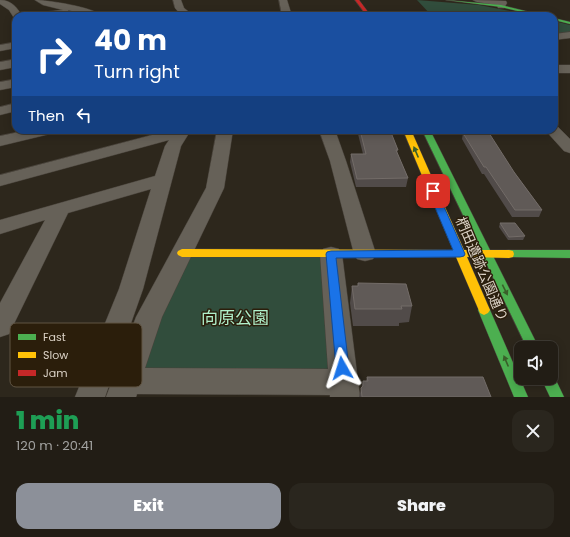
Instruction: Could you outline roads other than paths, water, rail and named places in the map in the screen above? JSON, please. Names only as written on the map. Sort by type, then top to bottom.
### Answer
[{"type":"street","points":[[176,0],[182,12]]},
{"type":"street","points":[[283,0],[286,12]]},
{"type":"street","points":[[448,0],[501,6],[527,12]]},
{"type":"street","points":[[477,0],[502,3],[503,4],[501,6]]},
{"type":"street","points":[[40,1],[67,2]]},
{"type":"street","points":[[40,1],[46,4],[83,9],[89,12]]},
{"type":"street","points":[[353,2],[356,12]]},
{"type":"street","points":[[353,2],[364,12]]},
{"type":"street","points":[[1,4],[16,8]]},
{"type":"street","points":[[62,12],[83,9]]},
{"type":"street","points":[[558,20],[570,23]]},
{"type":"street","points":[[558,37],[570,35]]},
{"type":"street","points":[[558,38],[570,42]]},
{"type":"street","points":[[0,48],[12,46]]},
{"type":"street","points":[[0,66],[12,64]]},
{"type":"street","points":[[558,69],[570,69]]},
{"type":"street","points":[[0,86],[12,84]]},
{"type":"street","points":[[0,111],[12,108]]},
{"type":"street","points":[[0,141],[31,134]]},
{"type":"street","points":[[0,181],[171,134]]},
{"type":"street","points":[[118,323],[131,289],[173,146],[180,134]]},
{"type":"street","points":[[142,337],[149,317],[216,188],[224,134]]},
{"type":"street","points":[[328,134],[338,161],[365,254]]},
{"type":"street","name":"椚田遺跡公園通り","points":[[409,134],[521,397]]},
{"type":"street","name":"椚田遺跡公園通り","points":[[428,134],[530,341]]},
{"type":"street","points":[[557,134],[570,148]]},
{"type":"street","points":[[0,227],[164,179]]},
{"type":"street","points":[[0,327],[60,210]]},
{"type":"street","points":[[182,253],[570,254]]},
{"type":"street","points":[[124,389],[345,390],[331,254]]},
{"type":"street","points":[[551,385],[557,397]]},
{"type":"street","points":[[90,397],[94,387]]},
{"type":"park label","name":"向原公園","points":[[235,318]]}]
